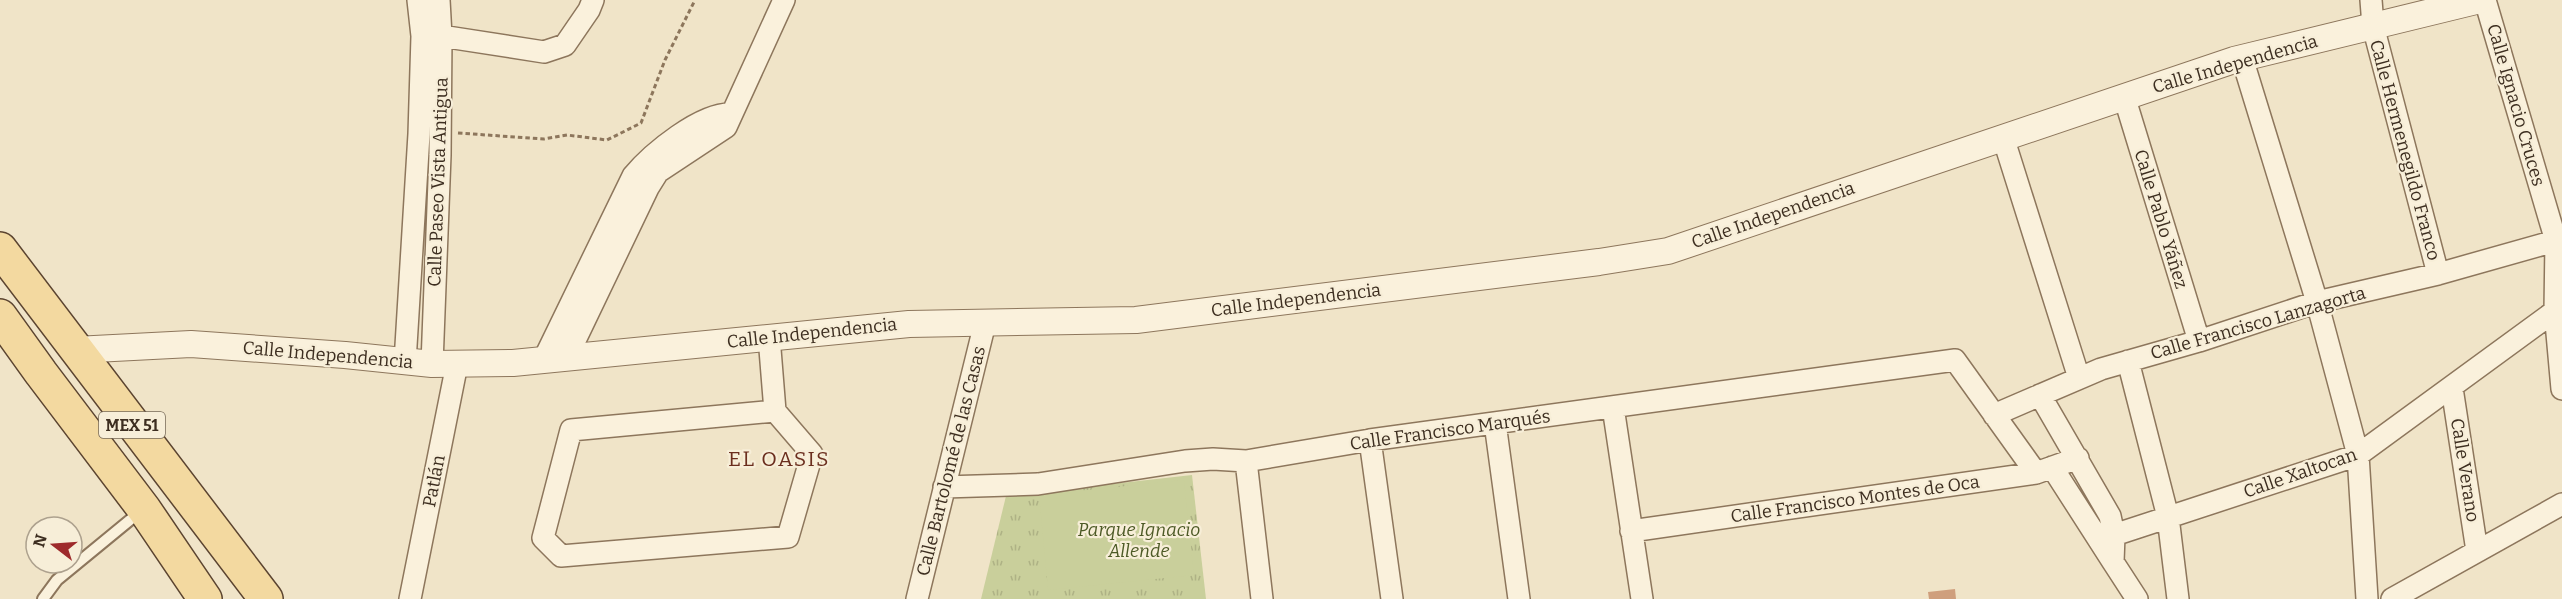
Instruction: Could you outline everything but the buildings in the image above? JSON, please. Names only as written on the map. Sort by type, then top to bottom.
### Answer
[{"type":"main road","name":"MEX 51","points":[[0,249],[266,599]]},
{"type":"main road","name":"MEX 51","points":[[3,323],[144,509],[205,599]]},
{"type":"street","name":"Calle Paseo Vista Antigua","points":[[418,0],[431,36],[440,131],[432,364]]},
{"type":"street","name":"Calle Paseo Vista Antigua","points":[[405,362],[418,153],[431,36],[439,0]]},
{"type":"street","points":[[431,36],[544,52],[565,45],[589,10],[593,0]]},
{"type":"street","points":[[556,358],[633,176],[652,166],[666,144],[718,113],[731,114],[784,0]]},
{"type":"street","name":"Calle Hermenegildo Franco","points":[[2371,0],[2373,26],[2438,274]]},
{"type":"street","name":"Calle Independencia","points":[[75,350],[191,344],[405,362],[457,364],[556,358],[909,324],[1136,320],[1599,262],[1668,250],[2241,58],[2476,1]]},
{"type":"street","name":"Calle Ignacio Cruces","points":[[2476,1],[2559,240],[2562,389]]},
{"type":"street","points":[[2241,58],[2317,302],[2358,455],[2367,599]]},
{"type":"street","name":"Calle Pablo Yáñez","points":[[2124,96],[2199,341]]},
{"type":"street","points":[[2003,137],[2079,378]]},
{"type":"street","points":[[418,153],[440,155]]},
{"type":"street","name":"Calle Francisco Lanzagorta","points":[[1994,415],[2079,378],[2317,302],[2438,274],[2559,240]]},
{"type":"street","name":"Calle Xaltocan","points":[[2114,536],[2358,455],[2559,310]]},
{"type":"street","name":"Calle Bartolomé de las Casas","points":[[917,599],[985,323]]},
{"type":"street","points":[[769,338],[775,411],[812,454],[788,537],[561,556],[543,538],[571,430],[775,411]]},
{"type":"street","name":"Calle Francisco Marqués","points":[[944,487],[1038,484],[1185,461],[1214,459],[1246,461],[1370,440],[1955,360],[1994,415]]},
{"type":"street","points":[[2128,361],[2168,517],[2178,599]]},
{"type":"street","name":"Patlán","points":[[410,599],[457,364]]},
{"type":"street","name":"Calle Verano","points":[[2452,388],[2477,551]]},
{"type":"street","points":[[2040,395],[2110,516],[2114,536],[2113,562]]},
{"type":"street","points":[[1613,407],[1642,599]]},
{"type":"street","points":[[1994,415],[2044,470],[2113,562],[2137,599]]},
{"type":"street","points":[[1495,423],[1519,599]]},
{"type":"street","points":[[1370,440],[1392,599]]},
{"type":"street","name":"Calle Francisco Montes de Oca","points":[[1631,531],[2044,470],[2078,458]]},
{"type":"street","points":[[1246,461],[1262,599]]},
{"type":"street","points":[[2392,599],[2562,504]]},
{"type":"lane","points":[[43,599],[57,580],[144,509]]},
{"type":"path","points":[[440,131],[544,139],[567,135],[607,140],[641,123],[665,60],[695,0]]},
{"type":"green space","name":"Parque Ignacio Allende","points":[[1192,475],[1206,599],[981,599],[1006,496]]},
{"type":"green space","name":"Parque Ignacio Allende","points":[[1184,480],[1194,575],[1048,590],[1039,495]]},
{"type":"district","name":"EL OASIS","points":[[779,459]]}]
